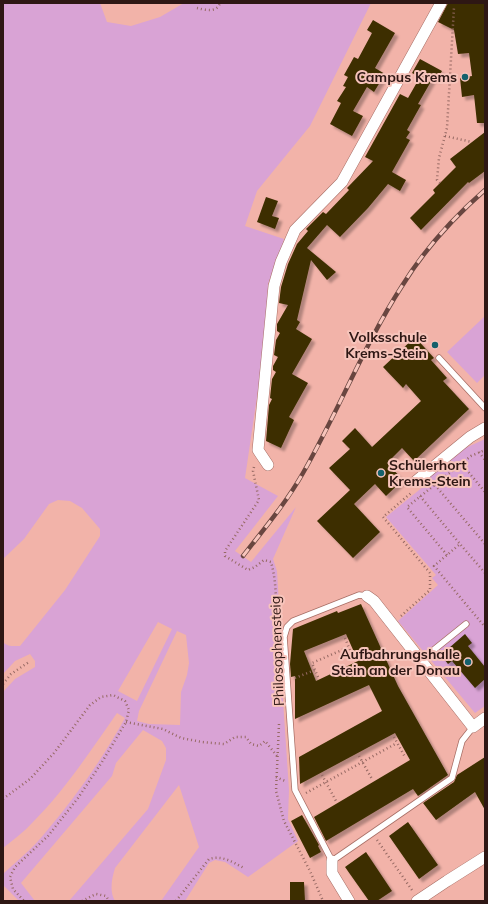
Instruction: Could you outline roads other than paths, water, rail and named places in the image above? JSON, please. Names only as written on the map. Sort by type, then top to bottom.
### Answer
[{"type":"street","points":[[268,465],[258,450],[274,286],[281,262],[295,230],[342,182],[441,3]]},
{"type":"street","points":[[415,482],[470,436],[485,428]]},
{"type":"street","points":[[367,596],[374,601],[391,625],[473,727],[485,718]]},
{"type":"street","points":[[415,897],[447,881],[485,857]]},
{"type":"street","points":[[332,861],[332,874],[349,901]]},
{"type":"lane","points":[[439,358],[485,408]]},
{"type":"lane","points":[[367,596],[359,595],[294,621],[287,627],[284,637],[295,790],[332,861],[452,778],[462,741],[473,727]]},
{"type":"lane","points":[[420,661],[466,624]]},
{"type":"railway","points":[[243,556],[267,526],[303,473],[375,332],[388,308],[411,273],[429,247],[485,190]]},
{"type":"place","name":"Campus Krems","points":[[465,77]]},
{"type":"place","name":"Volksschule Krems-Stein","points":[[435,345]]},
{"type":"place","name":"Schülerhort Krems-Stein","points":[[381,473]]},
{"type":"place","name":"Aufbahrungshalle Stein an der Donau","points":[[468,662]]}]
